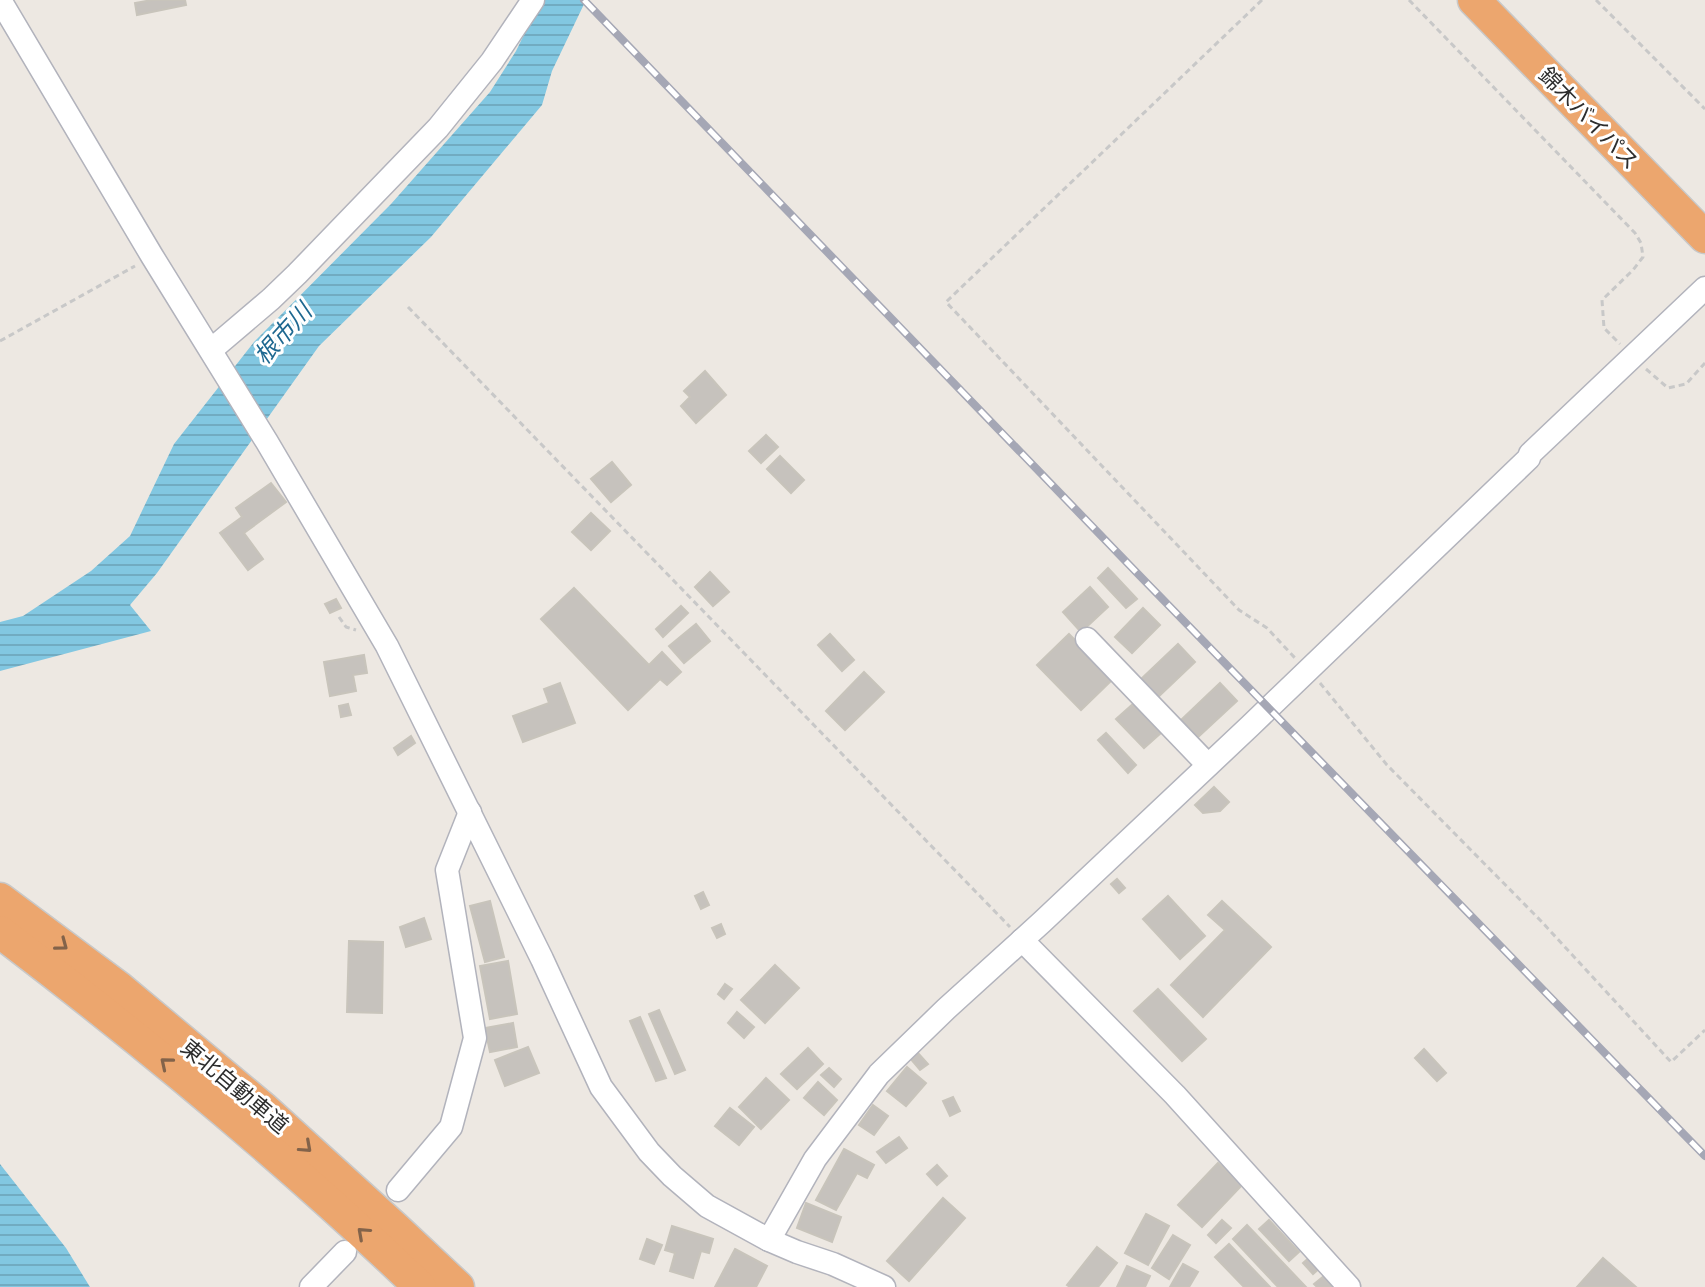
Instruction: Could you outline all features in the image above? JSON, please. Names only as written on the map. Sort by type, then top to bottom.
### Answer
[{"type":"highway","name":"錦木バイパス","points":[[1474,0],[1705,237]]},
{"type":"highway","name":"東北自動車道","points":[[0,899],[118,987],[264,1109],[458,1287]]},
{"type":"highway","name":"東北自動車道","points":[[0,932],[99,1007],[249,1133],[420,1287]]},
{"type":"street","points":[[0,0],[387,646],[542,959],[601,1087],[649,1152],[707,1206],[769,1240],[884,1287]]},
{"type":"street","points":[[215,357],[438,128],[492,61],[533,0]]},
{"type":"street","points":[[769,1240],[815,1159],[879,1074],[1308,670],[1705,288]]},
{"type":"street","points":[[1087,639],[1208,765]]},
{"type":"street","points":[[398,1190],[451,1127],[475,1038],[447,870],[470,812]]},
{"type":"street","points":[[1022,940],[1175,1095],[1349,1287]]},
{"type":"street","points":[[311,1287],[345,1252]]},
{"type":"path","points":[[1262,0],[946,302],[1239,610],[1267,628],[1308,670],[1387,765],[1541,921],[1671,1062],[1705,1030]]},
{"type":"path","points":[[1409,0],[1635,233],[1641,243],[1643,257],[1602,300],[1604,328],[1668,388],[1686,384],[1705,363]]},
{"type":"path","points":[[1596,0],[1705,109]]},
{"type":"path","points":[[0,341],[152,256]]},
{"type":"path","points":[[408,307],[1022,940]]},
{"type":"water","name":"根市川","points":[[541,0],[586,0],[552,71],[542,105],[431,237],[319,346],[157,573],[130,605],[151,631],[0,671],[0,622],[23,616],[91,571],[130,536],[174,444],[254,342],[391,204],[490,92],[516,51]]},
{"type":"water","points":[[0,1164],[66,1248],[90,1287],[0,1287]]},
{"type":"building","points":[[185,0],[186,5],[137,15],[135,3]]},
{"type":"building","points":[[705,371],[726,395],[696,423],[681,406],[690,397],[684,391]]},
{"type":"building","points":[[766,435],[778,447],[761,463],[749,451]]},
{"type":"building","points":[[780,456],[804,480],[791,493],[767,469]]},
{"type":"building","points":[[612,462],[631,485],[611,502],[591,479]]},
{"type":"building","points":[[271,483],[286,502],[244,533],[263,559],[248,570],[220,533],[242,517],[236,508]]},
{"type":"building","points":[[591,513],[610,531],[591,550],[572,532]]},
{"type":"building","points":[[1108,568],[1137,599],[1126,608],[1098,578]]},
{"type":"building","points":[[710,572],[729,592],[713,606],[695,587]]},
{"type":"building","points":[[1090,587],[1108,607],[1081,632],[1063,612]]},
{"type":"building","points":[[574,588],[649,665],[662,652],[681,672],[667,685],[660,679],[628,710],[541,619]]},
{"type":"building","points":[[336,599],[341,608],[330,613],[325,604]]},
{"type":"building","points":[[681,606],[688,613],[663,637],[656,629]]},
{"type":"building","points":[[1143,608],[1160,625],[1132,653],[1115,637]]},
{"type":"building","points":[[696,624],[710,641],[684,663],[669,646]]},
{"type":"building","points":[[830,634],[854,660],[842,671],[818,645]]},
{"type":"building","points":[[1069,634],[1113,679],[1081,710],[1037,665]]},
{"type":"building","points":[[1178,644],[1195,662],[1157,698],[1140,680]]},
{"type":"building","points":[[364,655],[367,673],[353,675],[356,691],[330,696],[324,662]]},
{"type":"building","points":[[864,672],[884,692],[845,730],[826,711]]},
{"type":"building","points":[[560,683],[575,723],[523,742],[513,716],[549,703],[544,689]]},
{"type":"building","points":[[1220,683],[1237,701],[1198,737],[1181,720]]},
{"type":"building","points":[[348,704],[351,715],[341,717],[339,706]]},
{"type":"building","points":[[1133,704],[1161,733],[1144,748],[1116,719]]},
{"type":"building","points":[[1106,733],[1136,765],[1128,773],[1098,740]]},
{"type":"building","points":[[411,736],[415,743],[398,755],[394,748]]},
{"type":"building","points":[[1214,787],[1229,802],[1220,811],[1203,813],[1195,805]]},
{"type":"building","points":[[1117,879],[1125,888],[1119,893],[1111,884]]},
{"type":"building","points":[[703,892],[709,905],[701,909],[695,896]]},
{"type":"building","points":[[1168,896],[1205,936],[1180,959],[1143,919]]},
{"type":"building","points":[[490,901],[504,957],[485,962],[470,906]]},
{"type":"building","points":[[1222,901],[1271,947],[1203,1017],[1171,985],[1225,930],[1208,915]]},
{"type":"building","points":[[424,918],[431,939],[406,947],[400,927]]},
{"type":"building","points":[[721,924],[725,934],[717,938],[712,928]]},
{"type":"building","points":[[349,941],[383,942],[382,1013],[347,1012]]},
{"type":"building","points":[[508,961],[517,1014],[490,1019],[480,966]]},
{"type":"building","points":[[775,965],[799,988],[765,1023],[741,1000]]},
{"type":"building","points":[[725,984],[732,989],[724,999],[718,994]]},
{"type":"building","points":[[1158,989],[1206,1039],[1182,1061],[1134,1011]]},
{"type":"building","points":[[659,1010],[685,1070],[675,1074],[649,1014]]},
{"type":"building","points":[[737,1012],[754,1027],[744,1038],[728,1023]]},
{"type":"building","points":[[640,1017],[666,1078],[656,1081],[630,1021]]},
{"type":"building","points":[[513,1023],[517,1047],[490,1052],[485,1028]]},
{"type":"building","points":[[528,1047],[539,1073],[505,1086],[495,1060]]},
{"type":"building","points":[[808,1048],[823,1064],[797,1089],[781,1074]]},
{"type":"building","points":[[1424,1049],[1446,1073],[1437,1081],[1415,1058]]},
{"type":"building","points":[[917,1052],[928,1064],[920,1070],[910,1058]]},
{"type":"building","points":[[907,1067],[926,1083],[906,1106],[887,1091]]},
{"type":"building","points":[[829,1068],[841,1079],[834,1087],[821,1075]]},
{"type":"building","points":[[766,1078],[789,1100],[761,1129],[739,1107]]},
{"type":"building","points":[[818,1082],[837,1100],[824,1115],[804,1098]]},
{"type":"building","points":[[953,1097],[960,1111],[950,1116],[943,1101]]},
{"type":"building","points":[[873,1105],[888,1116],[874,1135],[859,1125]]},
{"type":"building","points":[[730,1108],[754,1127],[739,1145],[715,1126]]},
{"type":"building","points":[[899,1137],[907,1148],[886,1163],[877,1152]]},
{"type":"building","points":[[844,1149],[874,1165],[867,1178],[857,1173],[836,1210],[816,1200]]},
{"type":"building","points":[[1218,1163],[1242,1185],[1202,1227],[1178,1205]]},
{"type":"building","points":[[937,1165],[947,1176],[937,1185],[927,1174]]},
{"type":"building","points":[[943,1198],[965,1218],[909,1281],[887,1261]]},
{"type":"building","points":[[806,1203],[841,1217],[832,1242],[797,1228]]},
{"type":"building","points":[[1146,1214],[1169,1226],[1148,1265],[1125,1253]]},
{"type":"building","points":[[1222,1220],[1231,1228],[1216,1243],[1208,1235]]},
{"type":"building","points":[[1269,1220],[1299,1252],[1289,1261],[1259,1229]]},
{"type":"building","points":[[1247,1225],[1306,1287],[1278,1287],[1233,1239]]},
{"type":"building","points":[[672,1226],[713,1239],[709,1253],[701,1251],[693,1278],[670,1271],[675,1253],[665,1250]]},
{"type":"building","points":[[1173,1235],[1190,1245],[1169,1279],[1152,1268]]},
{"type":"building","points":[[647,1239],[662,1245],[654,1264],[640,1259]]},
{"type":"building","points":[[1229,1244],[1270,1287],[1244,1287],[1215,1257]]},
{"type":"building","points":[[1097,1247],[1117,1263],[1098,1287],[1067,1285]]},
{"type":"building","points":[[735,1249],[767,1266],[756,1287],[715,1287]]},
{"type":"building","points":[[1311,1256],[1321,1267],[1313,1274],[1303,1263]]},
{"type":"building","points":[[1603,1258],[1636,1287],[1577,1287]]},
{"type":"building","points":[[1183,1264],[1198,1272],[1189,1287],[1170,1287]]},
{"type":"building","points":[[1127,1266],[1150,1276],[1145,1287],[1117,1287]]},
{"type":"building","points":[[1325,1275],[1336,1287],[1317,1287],[1314,1284]]},
{"type":"railway","points":[[584,0],[1705,1156]]}]
